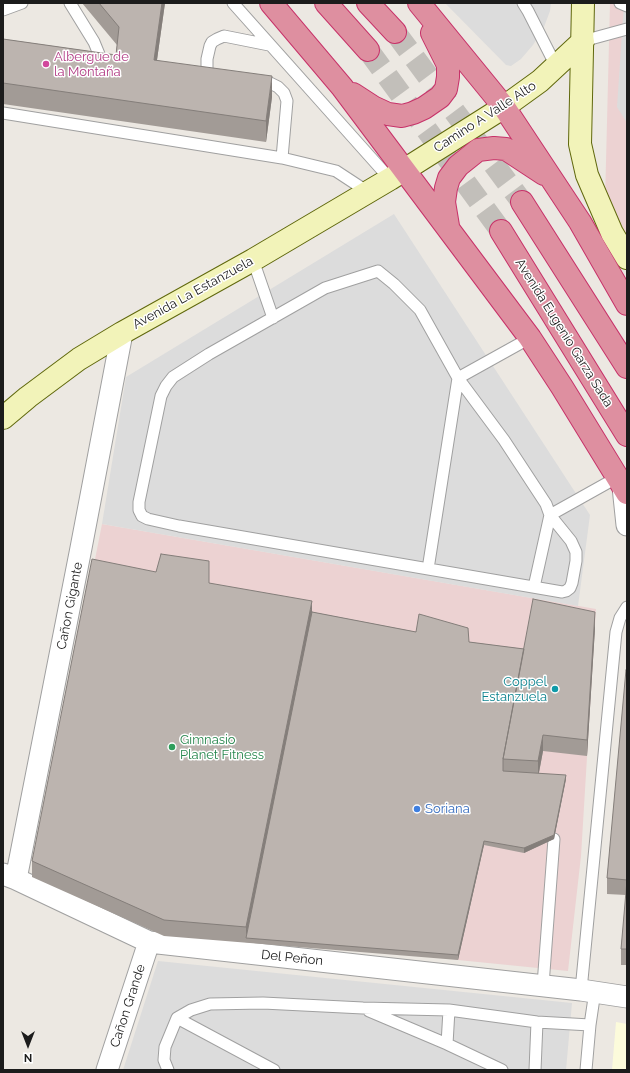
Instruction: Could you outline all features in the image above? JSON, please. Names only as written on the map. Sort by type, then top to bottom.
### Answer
[{"type":"highway","points":[[271,3],[342,87],[397,174],[449,229],[530,338],[623,486]]},
{"type":"highway","points":[[326,3],[368,50]]},
{"type":"highway","points":[[368,3],[395,32]]},
{"type":"highway","points":[[342,87],[373,107],[388,114],[402,116],[413,114],[440,97],[446,89],[448,65],[430,30],[420,4]]},
{"type":"highway","points":[[420,4],[504,107],[580,222],[627,304]]},
{"type":"highway","points":[[449,229],[444,202],[449,178],[458,166],[478,150],[506,148],[553,180]]},
{"type":"highway","points":[[522,202],[627,367]]},
{"type":"highway","name":"Avenida Eugenio Garza Sada","points":[[501,231],[627,435]]},
{"type":"street","points":[[583,3],[580,144],[587,175],[612,233],[627,258]]},
{"type":"street","name":"Camino A Valle Alto","points":[[397,174],[504,107],[540,81],[583,41]]},
{"type":"street","name":"Avenida La Estanzuela","points":[[3,418],[28,397],[79,359],[122,333],[253,260],[397,174]]},
{"type":"street","name":"Cañon Gigante","points":[[9,876],[81,548],[122,333]]},
{"type":"street","points":[[623,486],[627,525]]},
{"type":"street","name":"Del Peñon","points":[[9,876],[149,942],[543,985],[627,997]]},
{"type":"street","name":"Cañon Grande","points":[[107,1070],[149,942]]},
{"type":"lane","points":[[3,10],[22,3]]},
{"type":"lane","points":[[70,3],[94,42],[101,59]]},
{"type":"lane","points":[[233,3],[269,45],[397,174]]},
{"type":"lane","points":[[523,3],[556,66]]},
{"type":"lane","points":[[620,3],[627,6]]},
{"type":"lane","points":[[583,41],[627,29]]},
{"type":"lane","points":[[228,77],[203,73],[212,42],[224,36],[269,45]]},
{"type":"lane","points":[[86,56],[112,61]]},
{"type":"lane","points":[[249,80],[278,87],[284,94],[287,101],[282,158]]},
{"type":"lane","points":[[3,113],[282,158],[336,170],[368,192]]},
{"type":"lane","points":[[253,260],[273,318]]},
{"type":"lane","points":[[378,271],[394,284],[420,310],[458,378],[504,440],[546,504],[550,515],[571,541],[576,552],[576,561],[572,583],[570,588],[566,591],[562,592],[179,526],[148,519],[142,516],[139,510],[139,502],[161,396],[173,377],[191,365],[325,288],[378,271]]},
{"type":"lane","points":[[458,378],[530,338]]},
{"type":"lane","points":[[428,569],[458,378]]},
{"type":"lane","points":[[550,515],[623,486]]},
{"type":"lane","points":[[534,587],[550,515]]},
{"type":"lane","points":[[586,1070],[590,1025],[588,991],[616,632],[620,618],[627,607]]},
{"type":"lane","points":[[543,985],[554,839]]},
{"type":"lane","points":[[168,1070],[164,1060],[165,1047],[177,1018],[191,1010],[210,1004],[263,1003],[363,1008],[449,1010],[537,1022],[590,1025]]},
{"type":"lane","points":[[363,1008],[447,1044],[502,1070]]},
{"type":"lane","points":[[447,1044],[449,1010]]},
{"type":"lane","points":[[177,1018],[274,1070]]},
{"type":"lane","points":[[535,1070],[537,1022]]},
{"type":"shaded area","points":[[445,3],[551,3],[550,11],[544,27],[533,45],[521,59],[511,66],[506,65]]},
{"type":"shaded area","points":[[610,3],[627,3],[627,238],[605,201]]},
{"type":"shaded area","points":[[624,3],[627,3],[627,123],[617,107]]},
{"type":"shaded area","points":[[394,214],[590,515],[578,606],[102,524],[126,377]]},
{"type":"shaded area","points":[[102,524],[596,609],[581,856],[568,971],[458,960],[32,877]]},
{"type":"shaded area","points":[[158,961],[572,1003],[566,1070],[123,1070]]},
{"type":"shaded area","points":[[616,1022],[627,1024],[627,1070],[612,1070]]},
{"type":"building","points":[[99,3],[162,3],[154,60],[272,76],[266,121],[3,83],[3,39],[116,55],[119,27]]},
{"type":"building","name":"Gimnasio Planet Fitness","points":[[161,554],[209,561],[209,583],[312,601],[246,927],[164,920],[32,861],[92,559],[156,572]]},
{"type":"building","name":"Coppel Estanzuela","points":[[533,599],[595,612],[587,740],[543,735],[538,761],[503,759]]},
{"type":"building","name":"Soriana","points":[[312,612],[416,632],[419,614],[468,628],[469,642],[524,649],[503,759],[503,771],[566,775],[554,835],[524,848],[484,841],[458,955],[246,938]]},
{"type":"building","points":[[627,670],[627,880],[607,878]]},
{"type":"building","points":[[627,880],[627,949],[621,949]]},
{"type":"tunnel","points":[[395,32],[522,202]]},
{"type":"tunnel","points":[[368,50],[501,231]]},
{"type":"place","name":"Albergue de la Montaña","points":[[46,64]]},
{"type":"place","name":"Coppel Estanzuela","points":[[555,689]]},
{"type":"place","name":"Gimnasio Planet Fitness","points":[[172,747]]},
{"type":"place","name":"Soriana","points":[[417,809]]}]
